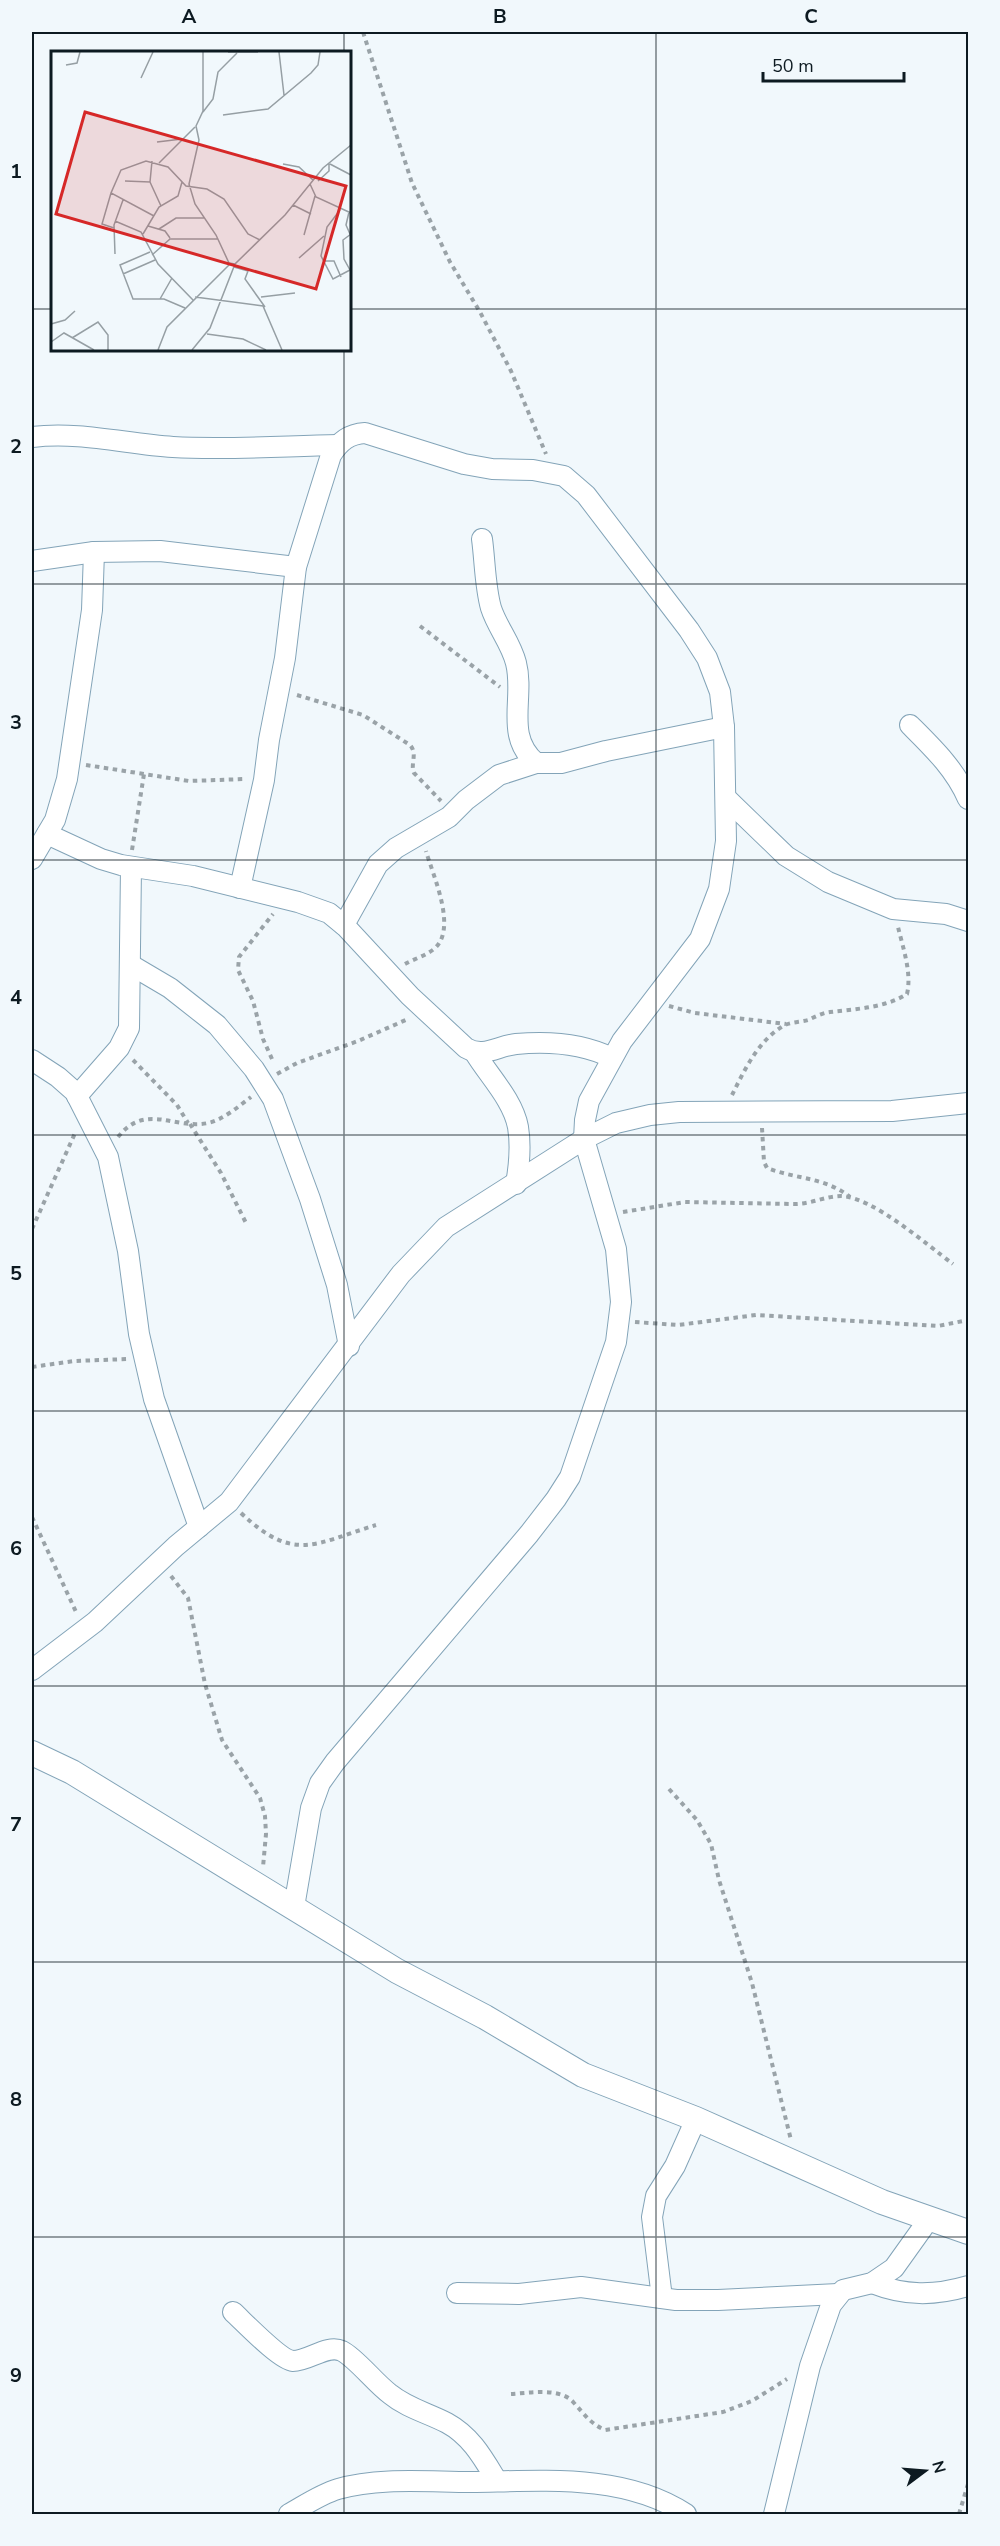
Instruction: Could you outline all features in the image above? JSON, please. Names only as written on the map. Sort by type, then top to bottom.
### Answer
[{"type":"street","points":[[240,888],[264,780],[285,658],[296,567],[332,455],[338,445],[349,436],[365,434],[465,464],[492,469],[533,470],[564,476],[585,495],[689,630],[714,674],[720,692],[724,727],[726,798],[726,841],[719,889],[700,939],[622,1041],[589,1101],[584,1139],[608,1215],[617,1260],[621,1302],[616,1342],[570,1477],[556,1499],[436,1646],[335,1762],[320,1783],[311,1808],[294,1907]]},
{"type":"street","points":[[32,437],[61,435],[173,447],[209,448],[338,445]]},
{"type":"street","points":[[482,539],[491,608],[512,648],[517,666],[517,725],[521,746],[527,756],[536,763]]},
{"type":"street","points":[[32,561],[94,552],[160,551],[296,567]]},
{"type":"street","points":[[32,859],[55,820],[69,763],[92,610],[94,552]]},
{"type":"street","points":[[910,725],[939,753],[961,783],[969,799]]},
{"type":"street","points":[[344,925],[378,864],[396,848],[452,814],[499,775],[536,763],[561,763],[606,750],[724,727]]},
{"type":"street","points":[[726,798],[798,865],[828,882],[893,909],[946,914],[969,921]]},
{"type":"street","points":[[47,834],[101,859],[131,867],[193,876],[285,899],[329,913],[344,925],[425,1010],[466,1048],[476,1053],[513,1044],[542,1043],[589,1047],[612,1058]]},
{"type":"street","points":[[81,1104],[119,1048],[129,1028],[131,867]]},
{"type":"street","points":[[130,965],[194,1005],[272,1079],[287,1134],[337,1285],[349,1346]]},
{"type":"street","points":[[476,1053],[511,1108],[518,1127],[519,1166],[516,1184]]},
{"type":"street","points":[[32,1060],[58,1077],[81,1104],[105,1151],[129,1251],[144,1359],[153,1399],[199,1527]]},
{"type":"street","points":[[32,1671],[86,1629],[157,1563],[229,1502],[349,1346],[401,1274],[446,1227],[584,1139],[616,1123],[650,1115],[679,1112],[892,1111],[969,1103]]},
{"type":"street","points":[[32,1753],[72,1772],[108,1793],[397,1971],[485,2017],[584,2076],[696,2119],[882,2202],[969,2232]]},
{"type":"street","points":[[662,2298],[652,2217],[656,2196],[675,2166],[696,2119]]},
{"type":"street","points":[[774,2514],[812,2361],[831,2305],[837,2294],[843,2290],[872,2283],[894,2268],[929,2219]]},
{"type":"street","points":[[872,2283],[892,2291],[934,2294],[969,2286]]},
{"type":"street","points":[[457,2293],[519,2294],[581,2287],[662,2298],[718,2300],[837,2294]]},
{"type":"street","points":[[233,2312],[262,2340],[289,2360],[300,2360],[333,2350],[342,2351],[377,2385],[399,2402],[461,2432],[479,2451],[497,2481]]},
{"type":"street","points":[[289,2514],[338,2489],[423,2480],[561,2481],[591,2484],[658,2499],[686,2514]]},
{"type":"path","points":[[363,32],[412,183],[450,262],[511,371],[555,474]]},
{"type":"path","points":[[420,626],[517,699]]},
{"type":"path","points":[[279,690],[363,715],[410,745],[414,753],[412,766],[414,773],[452,814]]},
{"type":"path","points":[[69,763],[189,781],[224,778],[264,780]]},
{"type":"path","points":[[131,867],[132,836],[144,774]]},
{"type":"path","points":[[388,973],[424,955],[435,948],[442,939],[445,915],[421,833]]},
{"type":"path","points":[[272,1079],[268,1052],[253,1001],[241,979],[237,964],[239,957],[285,899]]},
{"type":"path","points":[[654,1001],[695,1013],[787,1024],[805,1021],[828,1012],[845,1012],[875,1005],[907,994],[908,979],[905,958],[893,909]]},
{"type":"path","points":[[105,1151],[126,1127],[136,1121],[169,1119],[189,1123],[211,1123],[297,1063],[389,1029],[425,1010]]},
{"type":"path","points":[[723,1113],[755,1053],[768,1037],[787,1024]]},
{"type":"path","points":[[119,1048],[143,1068],[157,1086],[177,1105],[221,1173],[248,1225]]},
{"type":"path","points":[[32,1229],[81,1104]]},
{"type":"path","points":[[761,1113],[764,1162],[767,1168],[824,1182],[838,1188],[852,1198],[878,1209],[953,1264]]},
{"type":"path","points":[[608,1215],[685,1202],[810,1204],[840,1196],[852,1198]]},
{"type":"path","points":[[619,1320],[678,1325],[756,1315],[938,1326],[969,1320]]},
{"type":"path","points":[[32,1367],[74,1361],[144,1359]]},
{"type":"path","points":[[229,1502],[272,1538],[296,1545],[311,1545],[376,1525]]},
{"type":"path","points":[[32,1517],[86,1629]]},
{"type":"path","points":[[157,1563],[181,1586],[188,1598],[205,1684],[222,1740],[260,1798],[265,1816],[266,1834],[261,1889]]},
{"type":"path","points":[[669,1789],[697,1820],[711,1844],[719,1880],[752,1983],[798,2164]]},
{"type":"path","points":[[511,2394],[555,2394],[573,2401],[594,2426],[605,2430],[615,2430],[723,2412],[775,2388],[812,2361]]},
{"type":"path","points":[[959,2514],[969,2484]]}]
